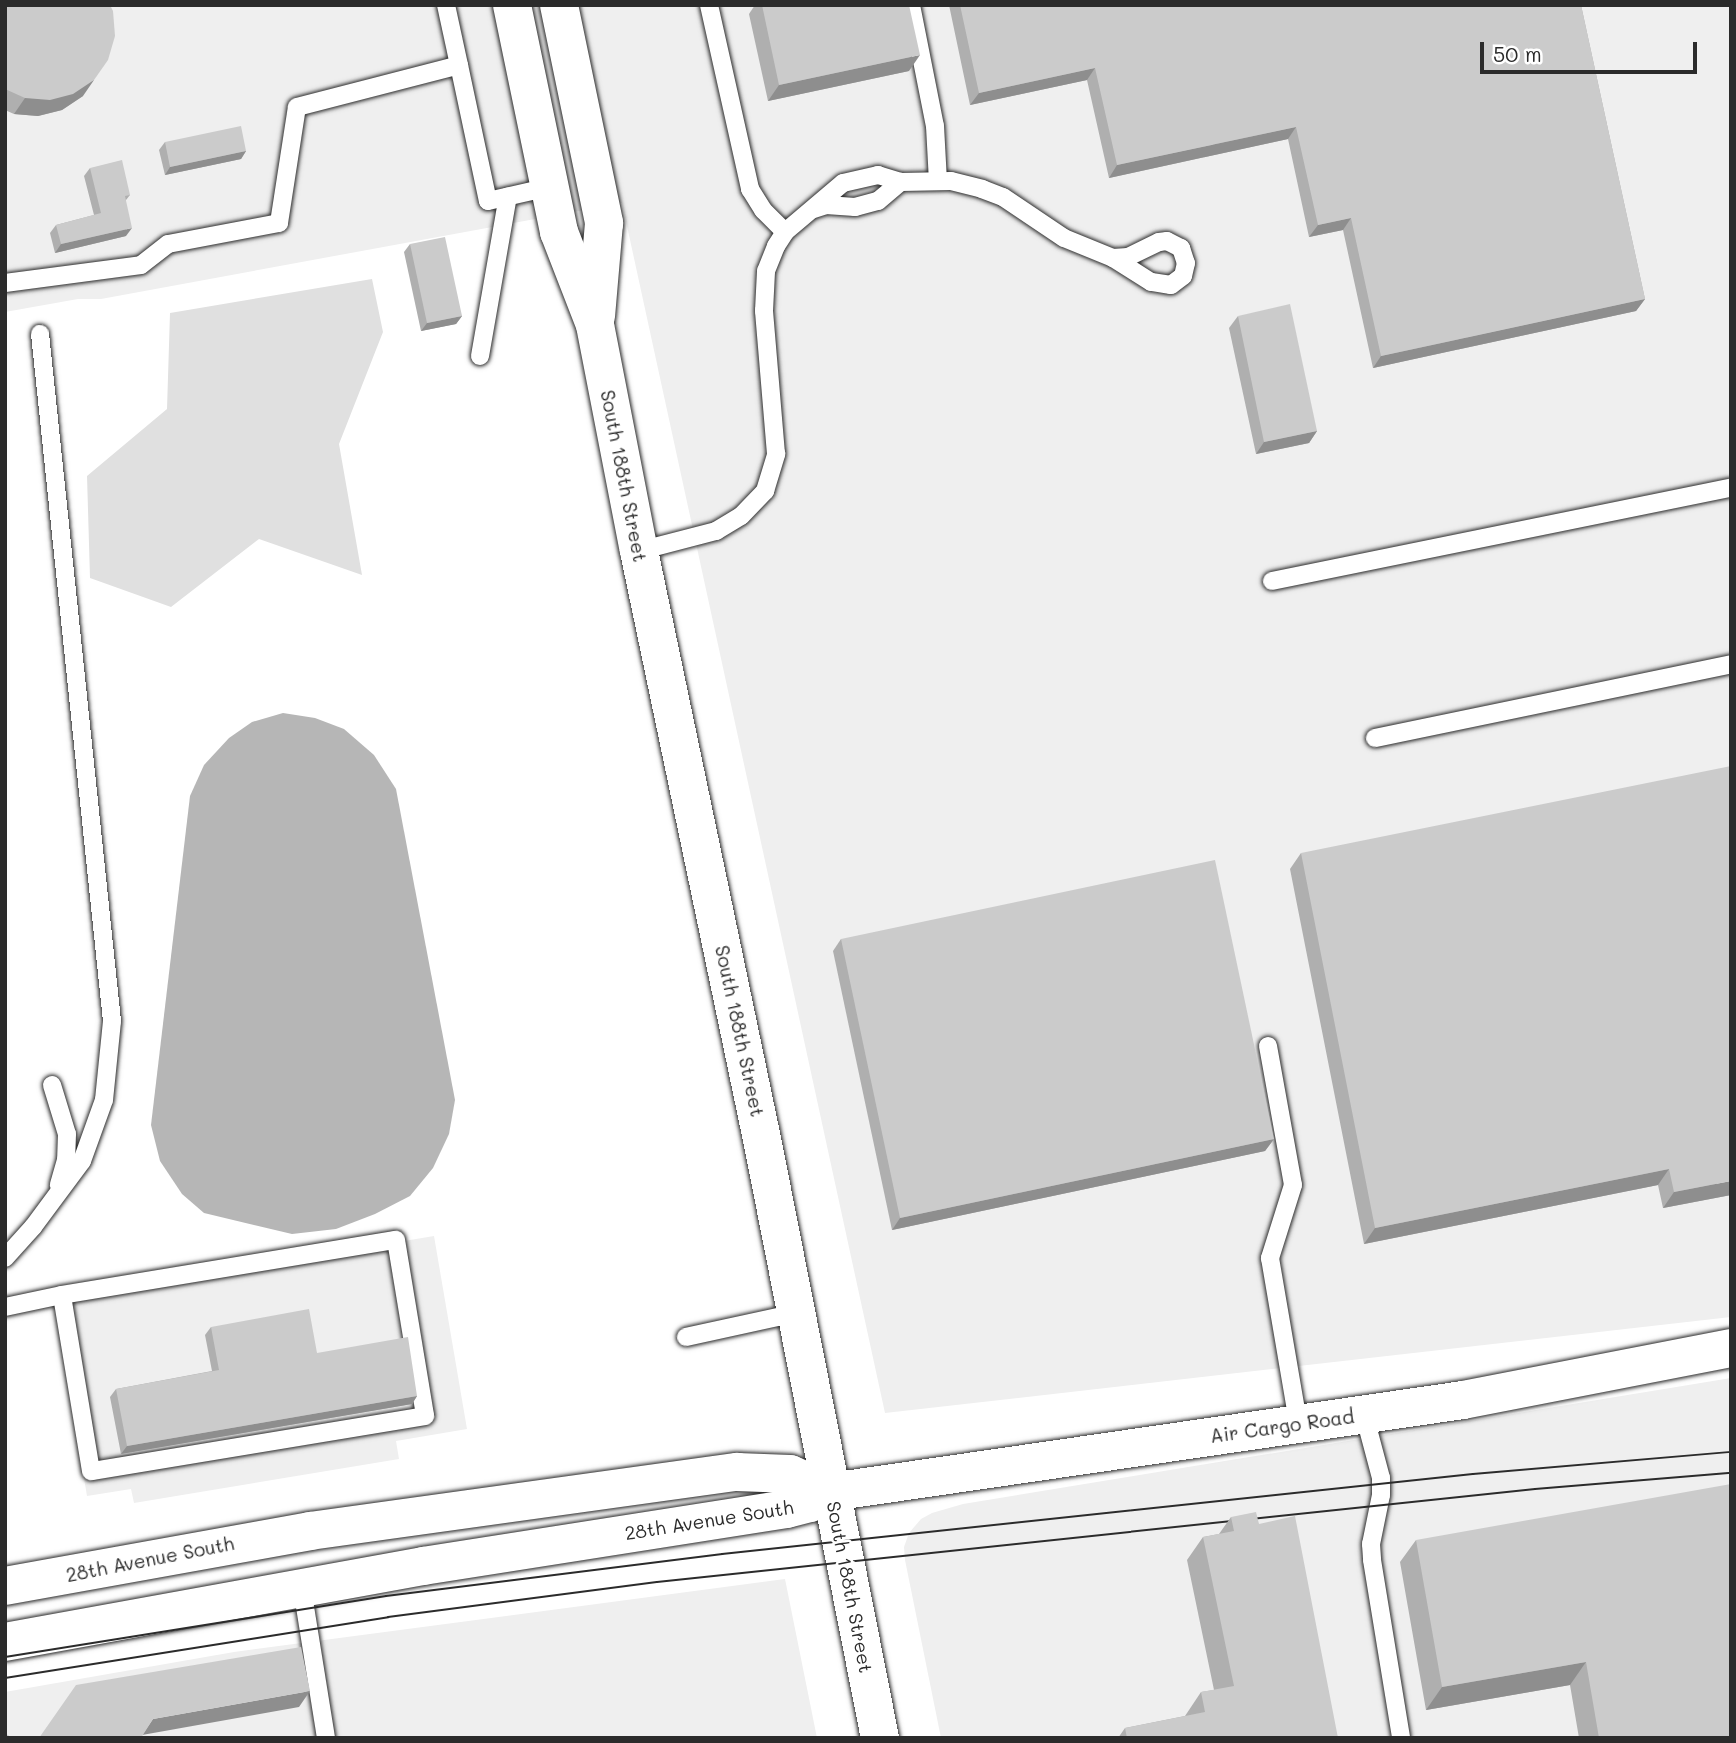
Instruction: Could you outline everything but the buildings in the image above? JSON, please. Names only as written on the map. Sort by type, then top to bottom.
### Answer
[{"type":"main road","name":"South 188th Street","points":[[512,5],[559,232],[595,325],[880,1738]]},
{"type":"main road","name":"South 188th Street","points":[[559,5],[604,223],[595,325]]},
{"type":"main road","name":"Air Cargo Road","points":[[831,1492],[1500,1394],[1731,1348]]},
{"type":"main road","name":"28th Avenue South","points":[[5,1587],[310,1531],[737,1472],[790,1474],[831,1492]]},
{"type":"main road","name":"28th Avenue South","points":[[5,1642],[302,1588],[787,1508],[810,1503],[831,1492]]},
{"type":"lane","points":[[446,5],[488,201],[549,187]]},
{"type":"lane","points":[[709,5],[750,189],[763,210],[785,232]]},
{"type":"lane","points":[[911,5],[935,126],[938,181]]},
{"type":"lane","points":[[5,283],[141,265],[168,244],[279,223],[296,107],[459,65]]},
{"type":"lane","points":[[639,551],[716,531],[741,516],[765,491],[776,454],[764,289],[770,259],[785,232],[836,187],[850,180],[878,175],[901,182],[938,181],[964,184],[1003,197],[1064,238],[1112,258]]},
{"type":"lane","points":[[807,212],[826,205],[855,207],[878,201],[901,182]]},
{"type":"lane","points":[[480,356],[508,196]]},
{"type":"lane","points":[[5,1258],[82,1161],[104,1100],[112,1021],[40,334]]},
{"type":"lane","points":[[1272,581],[1731,488]]},
{"type":"lane","points":[[1374,738],[1731,664]]},
{"type":"lane","points":[[1268,1046],[1293,1185],[1270,1258],[1298,1422]]},
{"type":"lane","points":[[52,1084],[67,1134],[66,1160],[55,1198]]},
{"type":"lane","points":[[5,1307],[62,1296],[396,1240],[425,1416],[91,1471],[62,1296]]},
{"type":"lane","points":[[686,1337],[796,1312]]},
{"type":"lane","points":[[1364,1414],[1381,1478],[1371,1560],[1401,1738]]},
{"type":"lane","points":[[302,1588],[326,1738]]},
{"type":"shaded area","points":[[5,5],[1731,5],[1731,1317],[885,1413],[622,203],[101,299],[78,299],[5,312]]},
{"type":"shaded area","points":[[372,279],[383,332],[339,444],[362,575],[259,539],[171,607],[90,578],[87,476],[167,409],[170,313]]},
{"type":"shaded area","points":[[283,713],[315,718],[344,729],[374,755],[396,789],[455,1100],[449,1134],[433,1168],[410,1196],[375,1214],[336,1229],[292,1234],[204,1213],[182,1194],[160,1161],[151,1125],[190,796],[204,765],[229,738],[252,722]]},
{"type":"shaded area","points":[[402,1229],[404,1241],[434,1236],[467,1429],[396,1441],[399,1459],[134,1503],[131,1489],[87,1496],[52,1288]]},
{"type":"shaded area","points":[[1731,1378],[1731,1738],[941,1738],[904,1547],[909,1533],[921,1519],[932,1513],[963,1504]]},
{"type":"shaded area","points":[[785,1579],[817,1738],[5,1738],[5,1692],[234,1652]]},
{"type":"tram line","points":[[5,1657],[386,1596],[722,1554],[1473,1474],[1731,1452]]},
{"type":"tram line","points":[[5,1678],[388,1617],[657,1582],[1535,1489],[1731,1473]]}]
